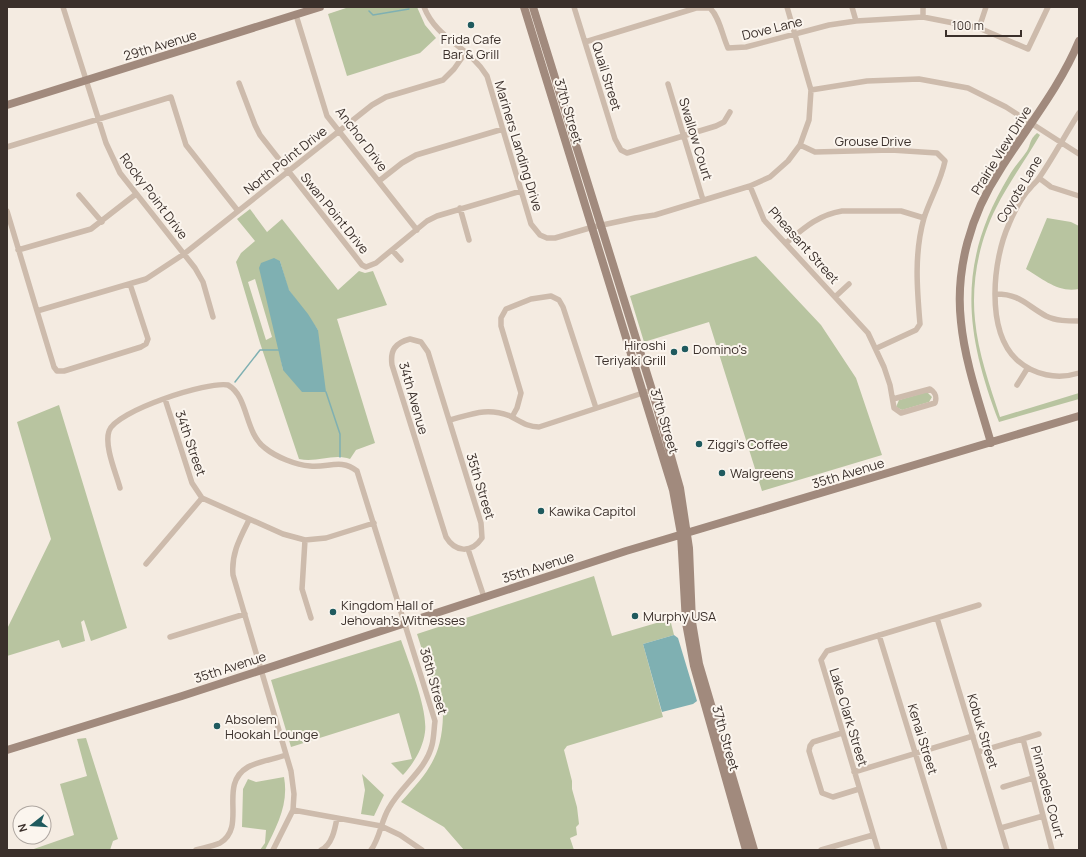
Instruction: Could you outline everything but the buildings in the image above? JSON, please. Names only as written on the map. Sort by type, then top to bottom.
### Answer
[{"type":"main road","name":"29th Avenue","points":[[7,105],[86,81],[295,11],[320,7]]},
{"type":"main road","name":"37th Street","points":[[524,7],[597,226]]},
{"type":"main road","name":"37th Street","points":[[533,7],[597,226],[648,391],[680,488],[692,622],[699,664],[754,850]]},
{"type":"main road","name":"Prairie View Drive","points":[[991,443],[963,337],[959,309],[962,266],[972,226],[983,199],[999,171],[1051,94],[1079,41]]},
{"type":"main road","name":"35th Avenue","points":[[7,750],[405,624],[684,533],[1079,416]]},
{"type":"main road","name":"37th Street","points":[[684,533],[686,623],[694,666],[746,850]]},
{"type":"street","name":"Rocky Point Drive","points":[[63,7],[98,120],[114,164],[200,275],[213,317]]},
{"type":"street","name":"Mariners Landing Drive","points":[[424,7],[430,21],[440,33],[466,52],[481,66],[487,76],[531,224],[540,235],[555,238],[597,226],[655,215],[750,186],[770,177],[788,162],[800,145],[809,120],[811,90],[787,7]]},
{"type":"street","name":"Quail Street","points":[[574,7],[615,139],[621,150],[627,153],[684,136]]},
{"type":"street","points":[[852,7],[856,21]]},
{"type":"street","points":[[923,7],[923,18]]},
{"type":"street","points":[[979,28],[986,7]]},
{"type":"street","name":"Dove Lane","points":[[585,42],[696,8],[710,8],[716,14],[723,38],[728,48],[746,46],[828,25],[856,21],[923,18],[979,28],[1028,49],[1048,7]]},
{"type":"street","name":"Anchor Drive","points":[[295,11],[327,116],[416,230]]},
{"type":"street","name":"North Point Drive","points":[[37,311],[146,279],[160,272],[372,105],[386,97],[443,80],[454,69],[466,52]]},
{"type":"street","points":[[811,90],[867,81],[919,79],[968,88],[1006,107],[1030,124],[1079,154]]},
{"type":"street","name":"Swan Point Drive","points":[[239,83],[255,126],[288,172],[362,265],[371,266],[392,250]]},
{"type":"street","name":"Swallow Court","points":[[668,84],[703,200]]},
{"type":"street","points":[[7,147],[171,97],[186,145],[238,211]]},
{"type":"street","points":[[684,136],[724,122],[730,112]]},
{"type":"street","name":"Coyote Lane","points":[[1027,369],[1015,358],[1006,345],[999,328],[996,294],[997,265],[1009,224],[1030,188],[1039,178],[1060,142],[1079,114]]},
{"type":"street","points":[[379,182],[402,163],[416,155],[503,129]]},
{"type":"street","name":"Grouse Drive","points":[[800,145],[815,152],[891,150],[937,153],[945,161],[924,218]]},
{"type":"street","points":[[1039,178],[1051,187],[1079,196]]},
{"type":"street","name":"Pheasant Street","points":[[750,186],[760,213],[860,322],[877,348],[890,385],[894,408],[901,414],[935,403],[936,398],[934,392],[930,389],[893,399]]},
{"type":"street","points":[[401,260],[392,250],[416,230],[437,216],[521,191]]},
{"type":"street","points":[[18,250],[84,232],[102,222],[136,194]]},
{"type":"street","points":[[79,195],[102,222]]},
{"type":"street","points":[[460,208],[469,240]]},
{"type":"street","points":[[7,211],[54,367],[58,371],[141,347],[146,344],[148,339],[130,284]]},
{"type":"street","points":[[786,243],[821,216],[832,212],[901,211],[924,218],[917,253],[917,294],[920,324],[916,330],[877,348]]},
{"type":"street","name":"Pheasant Street","points":[[836,296],[848,284]]},
{"type":"street","points":[[996,294],[1009,294],[1025,302],[1046,316],[1062,321],[1079,321]]},
{"type":"street","points":[[512,417],[517,408],[521,393],[501,326],[501,318],[508,308],[545,295],[556,298],[563,307],[596,408]]},
{"type":"street","name":"34th Avenue","points":[[450,420],[428,352],[424,345],[414,339],[397,343],[392,352],[392,365],[440,520],[446,537],[452,546],[461,549],[468,549]]},
{"type":"street","points":[[1017,385],[1027,369],[1046,375],[1061,376],[1079,373]]},
{"type":"street","points":[[120,488],[108,443],[111,426],[129,414],[165,399],[215,384],[228,385],[240,397],[249,427],[260,444],[266,449],[300,465],[311,466],[337,463],[346,464],[357,471],[405,624]]},
{"type":"street","points":[[450,420],[483,411],[494,412],[512,417],[523,424],[537,427],[648,391]]},
{"type":"street","name":"34th Street","points":[[165,399],[192,483],[202,498]]},
{"type":"street","name":"35th Street","points":[[450,420],[483,533],[480,541],[468,549]]},
{"type":"street","points":[[146,564],[202,498],[283,534],[305,540],[326,538],[374,523]]},
{"type":"street","points":[[249,520],[235,550],[232,565],[234,581],[292,771],[294,794],[293,810],[273,850]]},
{"type":"street","points":[[305,540],[302,589],[311,618]]},
{"type":"street","points":[[468,549],[484,597]]},
{"type":"street","name":"Lake Clark Street","points":[[878,850],[821,660],[827,651],[979,606]]},
{"type":"street","points":[[170,637],[245,614]]},
{"type":"street","name":"Kobuk Street","points":[[937,618],[1007,850]]},
{"type":"street","name":"36th Street","points":[[371,850],[375,844],[388,809],[398,792],[424,763],[432,746],[434,721],[405,624]]},
{"type":"street","name":"Kenai Street","points":[[880,635],[945,850]]},
{"type":"street","points":[[842,733],[813,742],[809,751],[822,793],[833,796],[859,788]]},
{"type":"street","points":[[978,752],[1039,734]]},
{"type":"street","points":[[854,772],[973,736]]},
{"type":"street","name":"Pinnacles Court","points":[[1023,739],[1052,850]]},
{"type":"street","points":[[196,850],[220,842],[233,826],[233,784],[238,776],[248,767],[286,755]]},
{"type":"street","points":[[1003,787],[1033,778]]},
{"type":"street","points":[[293,810],[337,818],[358,820],[381,826],[400,835],[422,850]]},
{"type":"street","points":[[1001,828],[1043,816]]},
{"type":"street","points":[[322,850],[330,841],[335,830],[337,818]]},
{"type":"street","points":[[821,850],[873,834]]},
{"type":"green space","points":[[349,7],[417,7],[425,25],[436,38],[420,53],[347,76],[328,14]]},
{"type":"green space","points":[[1037,133],[1040,135],[1001,199],[985,234],[975,277],[975,320],[985,369],[1000,417],[1079,393],[1079,399],[999,422],[987,389],[978,357],[973,327],[971,297],[974,268],[981,238],[992,208],[1011,173],[1027,151],[1034,135]]},
{"type":"green space","points":[[250,209],[267,232],[282,219],[338,290],[359,271],[365,273],[373,271],[387,305],[337,319],[375,443],[356,450],[350,459],[344,457],[331,457],[312,460],[299,459],[260,343],[236,262],[241,253],[255,241],[237,219]],"holes":[[[280,261],[288,289],[318,330],[283,370],[277,338]],[[255,279],[272,337],[266,340],[248,282]]]},
{"type":"green space","points":[[1047,218],[1071,222],[1079,226],[1079,289],[1071,290],[1057,287],[1026,269]]},
{"type":"green space","points":[[756,256],[821,325],[856,378],[882,455],[762,491],[709,322],[644,342],[630,296]]},
{"type":"green space","points":[[927,392],[932,397],[929,402],[902,410],[896,407],[899,400]]},
{"type":"green space","points":[[59,405],[127,628],[91,641],[84,620],[81,622],[85,641],[62,648],[59,640],[7,656],[7,629],[51,539],[17,422]]},
{"type":"green space","points":[[594,576],[612,636],[670,619],[674,635],[643,644],[663,717],[567,746],[564,750],[572,781],[572,789],[577,807],[579,824],[576,827],[577,835],[570,838],[574,850],[464,850],[444,827],[401,802],[419,782],[432,763],[440,742],[442,730],[443,715],[417,634]]},
{"type":"green space","points":[[401,640],[421,699],[425,722],[424,738],[420,749],[411,765],[403,775],[391,763],[412,759],[399,713],[291,747],[271,680]]},
{"type":"green space","points":[[86,738],[118,839],[113,841],[110,850],[31,850],[45,845],[52,845],[52,843],[74,835],[60,784],[87,776],[77,739]]},
{"type":"green space","points":[[362,774],[384,795],[374,816],[361,814],[365,790]]},
{"type":"green space","points":[[284,777],[285,796],[281,815],[265,850],[260,850],[265,843],[266,830],[242,827],[243,789],[248,779],[256,782]]},
{"type":"water","points":[[274,258],[280,261],[289,290],[308,314],[318,330],[326,392],[302,392],[283,370],[259,268],[261,263]]},
{"type":"water","points":[[674,635],[678,638],[697,701],[693,704],[662,712],[643,644]]},
{"type":"waterway","points":[[369,11],[373,15],[409,9]]},
{"type":"waterway","points":[[235,382],[260,350],[279,350]]},
{"type":"waterway","points":[[326,392],[340,434],[340,457]]},
{"type":"place","name":"Frida Cafe Bar & Grill","points":[[471,25]]},
{"type":"place","name":"Domino's","points":[[685,349]]},
{"type":"place","name":"Hiroshi Teriyaki Grill","points":[[674,352]]},
{"type":"place","name":"Ziggi's Coffee","points":[[699,444]]},
{"type":"place","name":"Walgreens","points":[[722,473]]},
{"type":"place","name":"Kawika Capitol","points":[[541,511]]},
{"type":"place","name":"Kingdom Hall of Jehovah's Witnesses","points":[[333,612]]},
{"type":"place","name":"Murphy USA","points":[[635,616]]},
{"type":"place","name":"Absolem Hookah Lounge","points":[[217,726]]}]
